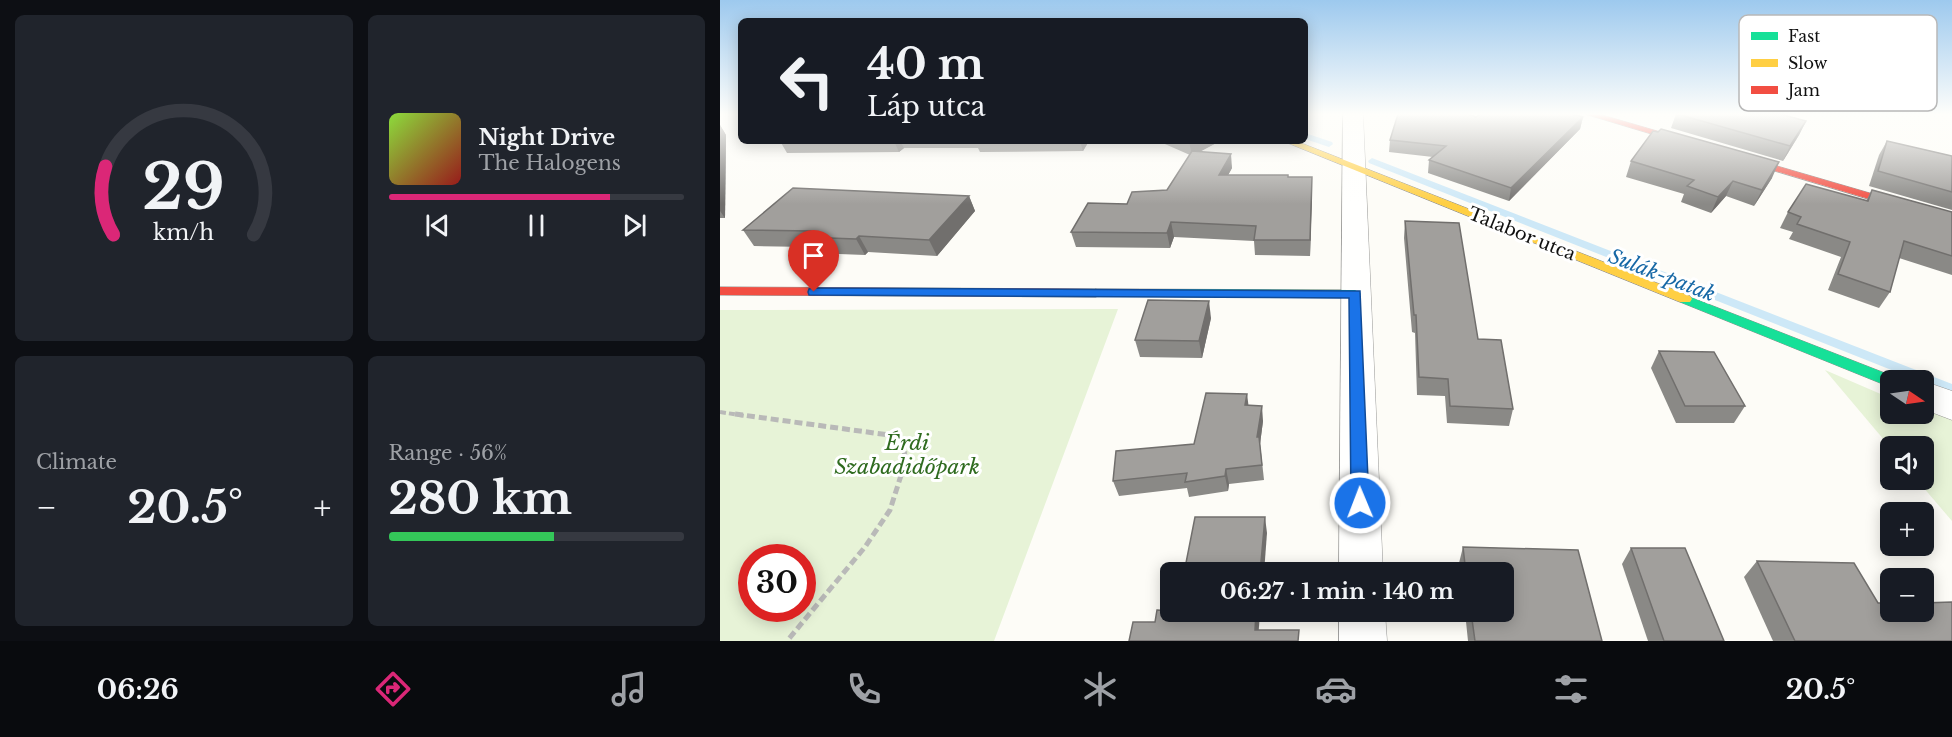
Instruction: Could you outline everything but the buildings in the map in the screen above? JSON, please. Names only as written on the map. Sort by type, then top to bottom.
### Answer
[{"type":"street","name":"Talabor utca","points":[[1296,144],[1880,377]]},
{"type":"street","points":[[1353,144],[1361,562]]},
{"type":"street","points":[[1690,144],[1952,221]]},
{"type":"street","points":[[720,291],[1355,294]]},
{"type":"street","points":[[1934,399],[1952,406]]},
{"type":"street","points":[[1362,622],[1363,641]]},
{"type":"path","points":[[720,412],[889,435],[905,446],[904,466],[890,510],[865,547],[787,641]]},
{"type":"green space","name":"Érdi Szabadidőpark","points":[[1118,309],[994,641],[720,641],[720,310]]},
{"type":"green space","points":[[1825,370],[1880,394],[1880,424],[1934,424],[1934,410],[1946,392],[1952,394],[1952,521],[1926,490],[1934,490],[1934,436],[1881,436]]},
{"type":"waterway","name":"Sulák-patak","points":[[1372,161],[1952,389]]},
{"type":"traffic: fast","points":[[1096,293],[1355,294]]},
{"type":"traffic: fast","points":[[1685,299],[1880,377]]},
{"type":"traffic: slow","points":[[1296,144],[1685,299]]},
{"type":"traffic: jam","points":[[1690,144],[1952,221]]},
{"type":"traffic: jam","points":[[720,291],[1096,293]]},
{"type":"route","points":[[814,292],[1355,294],[1360,503]]}]
